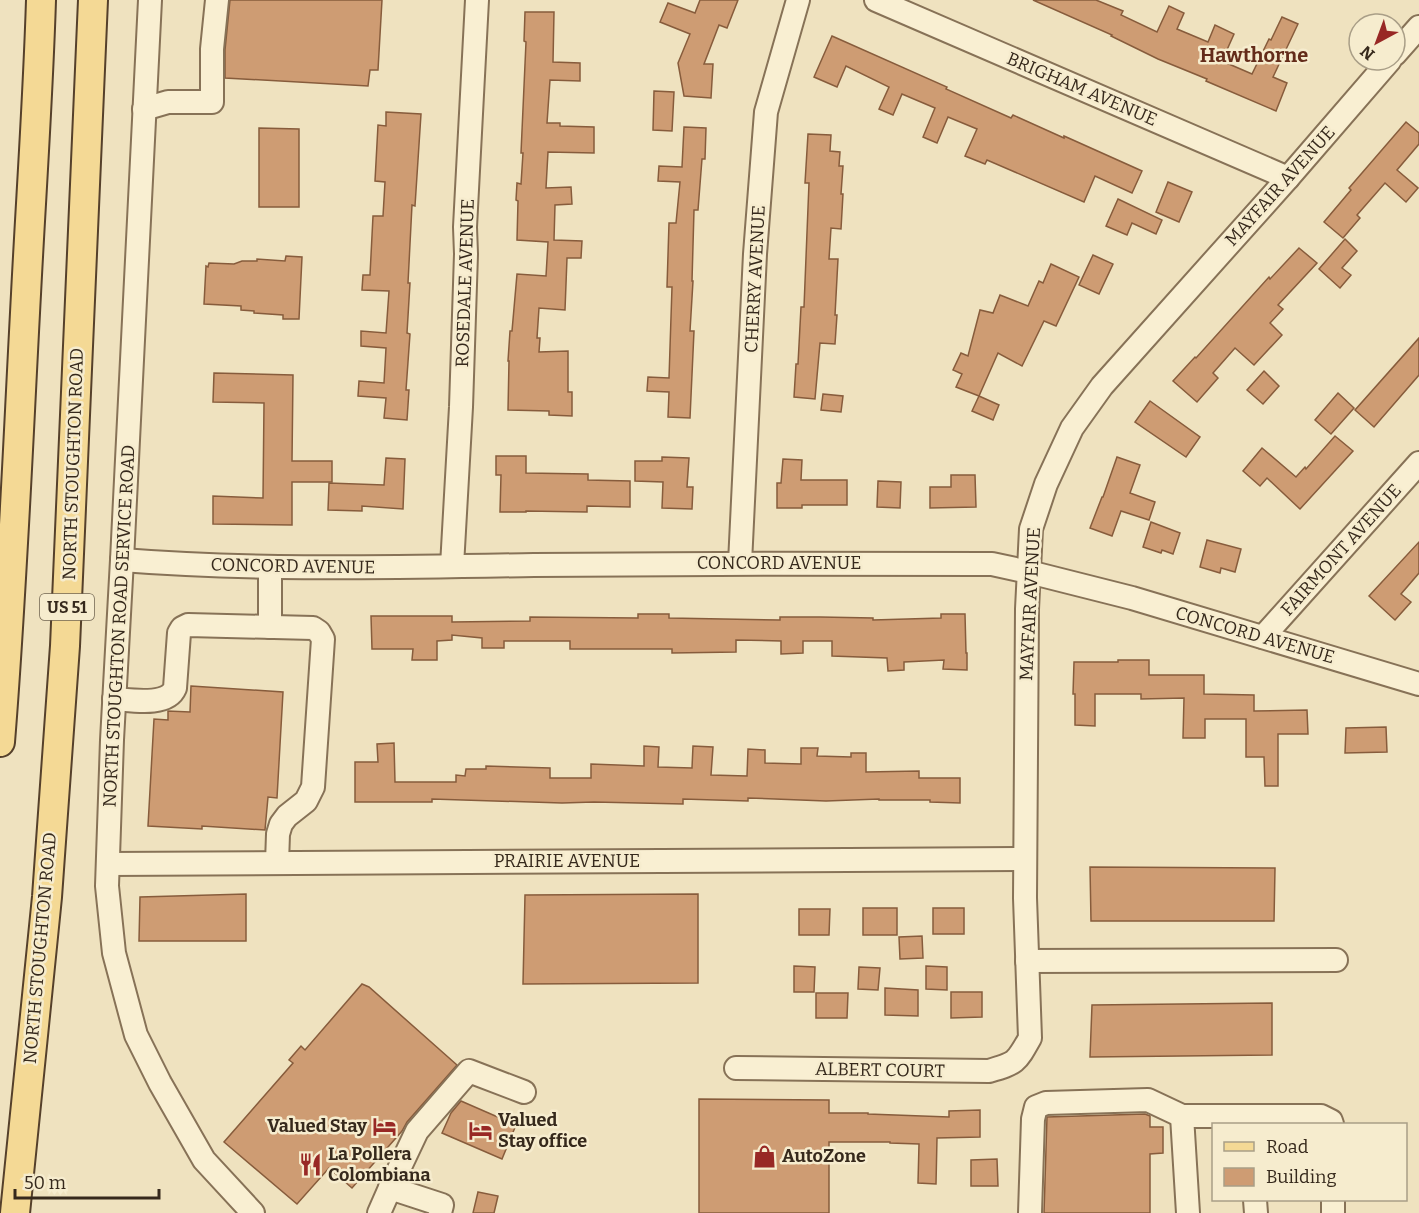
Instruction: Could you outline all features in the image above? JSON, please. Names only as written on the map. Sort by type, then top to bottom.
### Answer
[{"type":"main road","points":[[0,742],[8,645],[41,0]]},
{"type":"main road","name":"NORTH STOUGHTON ROAD","points":[[15,1213],[47,897],[65,646],[93,0]]},
{"type":"main road","points":[[27,1090],[26,1203],[29,1213]]},
{"type":"street","name":"NORTH STOUGHTON ROAD SERVICE ROAD","points":[[150,0],[123,560],[114,699],[107,886],[114,953],[136,1035],[160,1083],[204,1160],[253,1213]]},
{"type":"street","points":[[144,109],[168,102],[212,102],[212,49],[217,0]]},
{"type":"street","name":"ROSEDALE AVENUE","points":[[452,567],[461,407],[465,227],[477,0]]},
{"type":"street","name":"CHERRY AVENUE","points":[[740,563],[756,254],[766,112],[798,0]]},
{"type":"street","name":"BRIGHAM AVENUE","points":[[876,0],[1288,178]]},
{"type":"street","points":[[1407,40],[1419,27]]},
{"type":"street","name":"MAYFAIR AVENUE","points":[[1020,1056],[1030,1038],[1025,859],[1027,609],[1031,528],[1046,484],[1072,428],[1102,386],[1380,72]]},
{"type":"street","name":"FAIRMONT AVENUE","points":[[1263,637],[1419,463]]},
{"type":"street","name":"CONCORD AVENUE","points":[[123,560],[270,567],[740,563],[992,564],[1132,598],[1419,684]]},
{"type":"street","points":[[270,567],[270,627]]},
{"type":"street","points":[[114,699],[157,701],[173,693],[178,633],[188,625],[313,628],[319,632],[323,639],[313,787],[306,801],[287,816],[281,824],[278,834],[277,863]]},
{"type":"street","name":"PRAIRIE AVENUE","points":[[108,864],[1025,859]]},
{"type":"street","points":[[1027,961],[1336,960]]},
{"type":"street","name":"ALBERT COURT","points":[[736,1068],[989,1071],[1012,1064],[1020,1056]]},
{"type":"street","points":[[379,1213],[417,1131],[469,1071],[524,1092]]},
{"type":"street","points":[[1030,1213],[1033,1119],[1036,1107],[1046,1102],[1148,1100],[1182,1116],[1251,1120],[1321,1116],[1332,1123]]},
{"type":"street","points":[[1182,1116],[1188,1213]]},
{"type":"street","points":[[390,1188],[442,1205],[440,1213]]},
{"type":"building","points":[[230,0],[382,0],[378,70],[370,70],[368,86],[225,78]]},
{"type":"building","points":[[700,0],[738,0],[727,28],[719,25],[704,64],[713,64],[711,98],[684,96],[678,63],[690,34],[660,22],[668,3],[695,13]]},
{"type":"building","points":[[1033,0],[1096,0],[1123,11],[1121,15],[1157,32],[1169,6],[1184,13],[1177,29],[1208,42],[1215,25],[1234,34],[1222,61],[1252,74],[1282,17],[1298,24],[1273,77],[1287,83],[1276,111]]},
{"type":"building","points":[[525,12],[554,12],[553,62],[580,63],[580,81],[550,80],[547,123],[560,123],[560,126],[594,127],[594,153],[548,152],[546,188],[571,187],[572,204],[555,205],[554,240],[582,241],[581,258],[567,258],[565,310],[539,308],[537,338],[540,338],[539,352],[568,351],[568,392],[572,392],[572,416],[549,415],[549,411],[508,410],[508,361],[517,274],[546,276],[548,242],[517,240],[517,183],[521,184],[523,153],[521,153],[526,42],[524,41]]},
{"type":"building","points":[[832,36],[1011,118],[1013,115],[1142,171],[1132,193],[1095,176],[1084,202],[987,160],[985,164],[965,156],[977,129],[948,117],[937,143],[923,137],[935,108],[902,94],[893,115],[879,109],[889,87],[846,66],[837,87],[814,77]]},
{"type":"building","points":[[654,91],[674,92],[672,131],[653,130]]},
{"type":"building","points":[[386,112],[421,114],[415,206],[412,205],[408,283],[410,283],[407,333],[410,334],[406,390],[409,390],[407,420],[384,418],[386,398],[358,396],[359,381],[384,383],[386,348],[361,346],[361,331],[386,333],[389,291],[362,290],[363,275],[370,275],[373,216],[383,216],[385,182],[375,181],[378,125],[386,126]]},
{"type":"building","points":[[1406,122],[1419,133],[1419,144],[1397,170],[1418,188],[1406,202],[1385,183],[1357,215],[1360,218],[1343,238],[1324,222],[1351,190],[1349,188]]},
{"type":"building","points":[[684,127],[706,128],[705,159],[702,159],[698,210],[694,210],[690,331],[694,331],[690,418],[668,417],[669,392],[647,391],[648,377],[669,378],[672,287],[667,287],[669,223],[676,223],[680,182],[658,181],[659,166],[682,167]]},
{"type":"building","points":[[259,128],[299,129],[299,207],[259,207]]},
{"type":"building","points":[[808,134],[831,135],[830,151],[840,152],[839,166],[843,166],[841,229],[831,228],[829,259],[838,259],[835,344],[820,343],[815,399],[794,397],[801,307],[804,307],[809,183],[805,183]]},
{"type":"building","points":[[1168,182],[1192,192],[1179,222],[1156,212]]},
{"type":"building","points":[[1118,199],[1162,220],[1156,234],[1132,223],[1127,235],[1106,226]]},
{"type":"building","points":[[1345,239],[1357,251],[1342,268],[1351,275],[1340,288],[1319,269]]},
{"type":"building","points":[[1299,248],[1317,263],[1278,305],[1283,309],[1270,323],[1282,335],[1254,365],[1235,348],[1213,373],[1218,378],[1197,402],[1173,381],[1269,277],[1270,279]]},
{"type":"building","points":[[1093,255],[1113,264],[1099,294],[1079,285]]},
{"type":"building","points":[[286,256],[302,257],[299,319],[283,319],[283,315],[254,313],[254,311],[241,310],[241,306],[204,304],[206,266],[208,267],[209,263],[234,264],[242,261],[257,261],[257,259],[285,261]]},
{"type":"building","points":[[1051,264],[1079,277],[1056,326],[1044,321],[1022,366],[998,353],[979,396],[956,387],[962,374],[953,370],[961,353],[968,356],[980,310],[993,313],[1000,295],[1028,306],[1039,281],[1043,283]]},
{"type":"building","points":[[1419,338],[1419,375],[1374,427],[1355,410]]},
{"type":"building","points":[[1264,371],[1279,386],[1263,404],[1247,390]]},
{"type":"building","points":[[214,373],[293,375],[292,461],[332,461],[332,482],[292,482],[292,525],[213,524],[213,496],[263,498],[264,403],[213,402]]},
{"type":"building","points":[[1338,393],[1354,408],[1331,434],[1315,420]]},
{"type":"building","points":[[823,394],[843,396],[841,412],[821,410]]},
{"type":"building","points":[[979,396],[999,405],[993,420],[972,411]]},
{"type":"building","points":[[1150,401],[1200,437],[1186,457],[1135,422]]},
{"type":"building","points":[[1335,436],[1353,451],[1300,509],[1267,478],[1260,486],[1243,471],[1262,448],[1296,477]]},
{"type":"building","points":[[496,456],[526,456],[526,473],[588,474],[588,480],[630,481],[630,507],[587,506],[587,512],[500,512],[501,475],[496,475]]},
{"type":"building","points":[[662,457],[689,458],[687,487],[693,487],[692,509],[662,508],[663,482],[635,481],[635,461],[662,461]]},
{"type":"building","points":[[1117,457],[1140,465],[1130,493],[1155,502],[1149,520],[1121,511],[1112,536],[1090,528]]},
{"type":"building","points":[[386,458],[405,459],[403,509],[362,506],[362,511],[328,510],[329,483],[384,485]]},
{"type":"building","points":[[783,459],[802,460],[801,480],[847,480],[847,505],[802,505],[802,508],[777,508],[777,483],[781,483]]},
{"type":"building","points":[[951,475],[975,475],[976,507],[930,508],[930,487],[951,487]]},
{"type":"building","points":[[878,481],[901,482],[900,508],[877,507]]},
{"type":"building","points":[[1151,522],[1180,533],[1173,554],[1143,547]]},
{"type":"building","points":[[1207,540],[1241,549],[1235,572],[1221,568],[1220,573],[1200,567]]},
{"type":"building","points":[[1419,542],[1419,573],[1401,594],[1411,602],[1395,620],[1369,596]]},
{"type":"building","points":[[638,614],[669,614],[669,618],[780,620],[780,617],[820,617],[873,618],[873,620],[941,618],[941,614],[965,614],[967,670],[943,669],[944,660],[904,662],[904,670],[888,671],[887,658],[832,656],[832,641],[803,641],[803,653],[781,654],[781,641],[736,640],[736,652],[672,653],[672,649],[570,649],[570,641],[504,641],[504,648],[482,648],[482,638],[452,635],[452,640],[437,641],[437,660],[412,660],[413,649],[372,649],[371,616],[452,616],[452,622],[530,621],[530,617],[638,618]]},
{"type":"building","points":[[1118,660],[1149,660],[1149,675],[1204,675],[1204,694],[1254,695],[1254,711],[1307,710],[1308,734],[1278,734],[1278,786],[1265,786],[1264,757],[1246,757],[1246,719],[1205,719],[1205,738],[1183,738],[1184,698],[1141,699],[1141,694],[1095,694],[1095,726],[1075,725],[1074,662],[1118,662]]},
{"type":"building","points":[[191,686],[283,692],[277,798],[268,797],[265,830],[202,826],[202,829],[148,826],[154,719],[168,720],[168,711],[190,712]]},
{"type":"building","points":[[1386,727],[1387,752],[1345,753],[1346,728]]},
{"type":"building","points":[[394,743],[395,782],[456,782],[456,775],[465,776],[466,769],[486,769],[486,766],[550,768],[550,778],[591,778],[591,764],[644,766],[644,746],[659,747],[658,767],[692,768],[693,746],[713,747],[711,775],[747,776],[748,749],[765,750],[765,763],[801,764],[801,748],[818,748],[817,756],[851,757],[851,753],[866,753],[866,772],[919,771],[919,778],[960,778],[960,803],[930,802],[930,800],[826,801],[748,798],[748,801],[683,799],[683,804],[432,799],[432,802],[355,802],[355,762],[378,762],[377,744]]},
{"type":"building","points":[[1090,867],[1275,868],[1274,921],[1091,921]]},
{"type":"building","points":[[246,894],[246,941],[139,941],[140,897]]},
{"type":"building","points":[[698,894],[698,983],[523,984],[525,895]]},
{"type":"building","points":[[863,908],[897,908],[897,935],[863,935]]},
{"type":"building","points":[[933,908],[964,908],[964,934],[933,934]]},
{"type":"building","points":[[799,909],[830,909],[829,935],[799,935]]},
{"type":"building","points":[[922,936],[923,958],[900,959],[899,937]]},
{"type":"building","points":[[794,966],[815,967],[814,992],[794,992]]},
{"type":"building","points":[[926,966],[947,967],[947,990],[926,989]]},
{"type":"building","points":[[859,967],[880,968],[878,990],[858,989]]},
{"type":"building","points":[[362,984],[369,987],[457,1065],[352,1188],[329,1168],[297,1204],[224,1142],[293,1063],[289,1060],[301,1046],[305,1050]]},
{"type":"building","points":[[885,988],[918,990],[918,1016],[885,1015]]},
{"type":"building","points":[[951,992],[982,992],[982,1017],[951,1018]]},
{"type":"building","points":[[816,993],[848,993],[847,1018],[816,1018]]},
{"type":"building","points":[[1272,1003],[1272,1055],[1090,1057],[1092,1005]]},
{"type":"building","name":"AutoZone","points":[[699,1099],[829,1100],[829,1113],[949,1117],[949,1111],[980,1110],[980,1137],[937,1138],[936,1184],[918,1183],[919,1144],[829,1142],[829,1213],[699,1213]]},
{"type":"building","points":[[461,1101],[516,1125],[502,1159],[442,1133],[451,1113]]},
{"type":"building","points":[[1145,1114],[1150,1116],[1150,1127],[1163,1127],[1163,1153],[1150,1154],[1150,1213],[1044,1213],[1047,1117]]},
{"type":"building","points":[[997,1159],[998,1186],[971,1186],[971,1160]]},
{"type":"building","points":[[478,1192],[498,1196],[494,1213],[473,1213]]},
{"type":"place","name":"Valued Stay","points":[[385,1126]]},
{"type":"place","name":"Valued Stay office","points":[[480,1130]]},
{"type":"place","name":"AutoZone","points":[[764,1156]]},
{"type":"place","name":"La Pollera Colombiana","points":[[310,1164]]},
{"type":"district","name":"Hawthorne","points":[[1254,55]]}]
